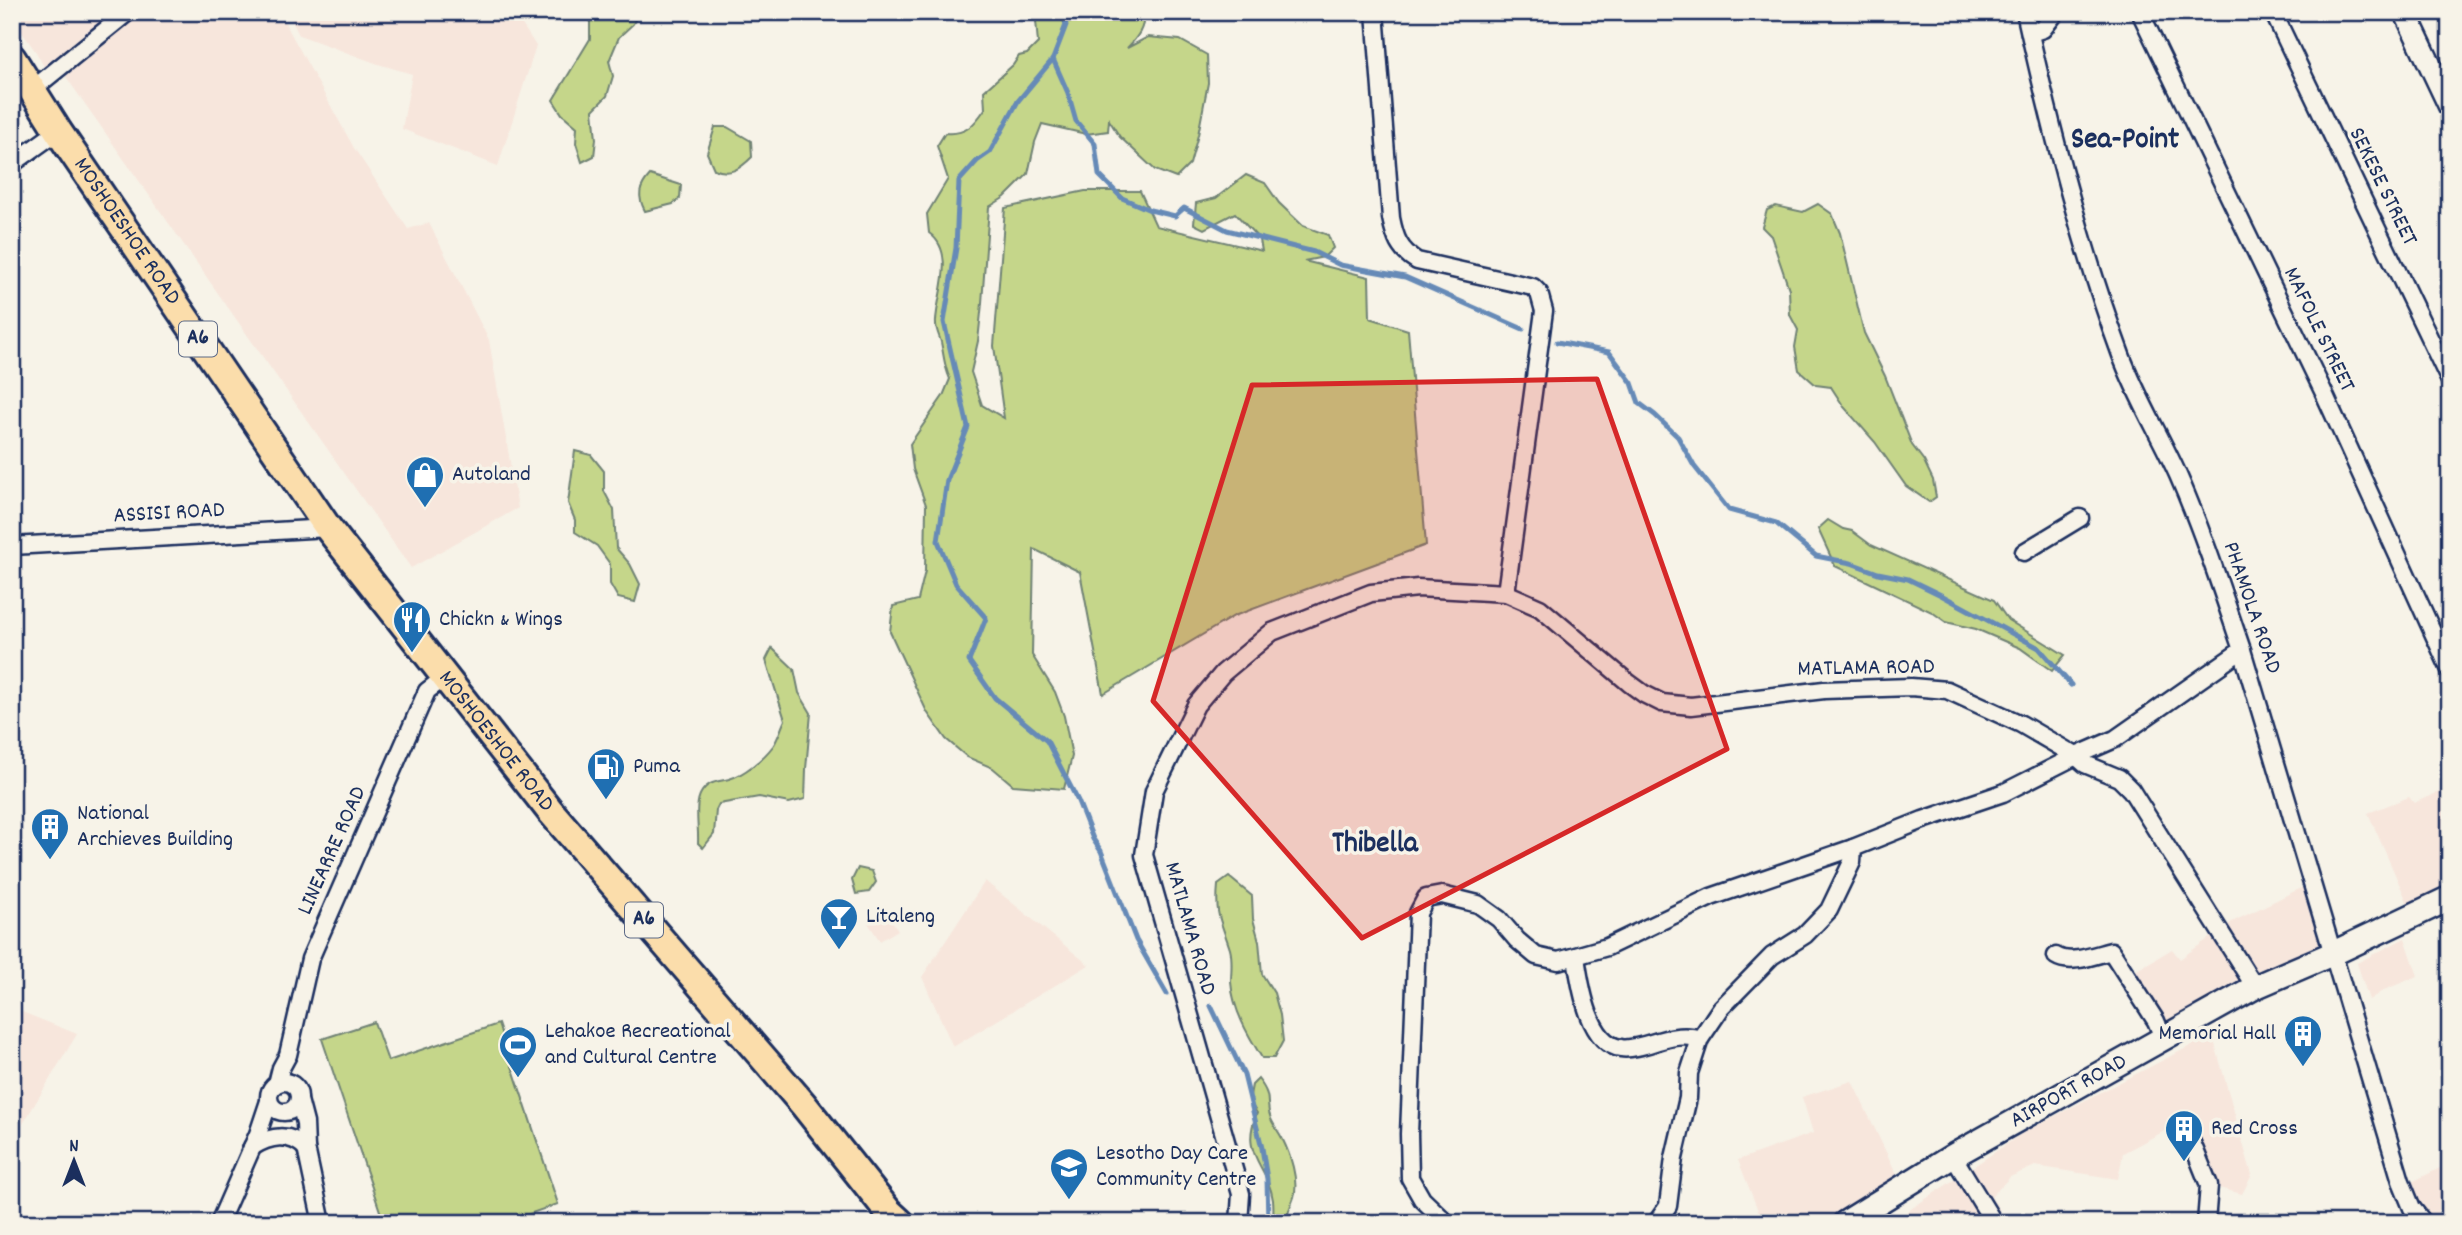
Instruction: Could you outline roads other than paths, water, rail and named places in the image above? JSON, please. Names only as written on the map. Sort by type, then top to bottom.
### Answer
[{"type":"main road","name":"MOSHOESHOE ROAD","points":[[12,58],[58,131],[328,528],[551,812],[803,1104],[887,1219]]},
{"type":"main road","name":"AIRPORT ROAD","points":[[1845,1223],[1953,1156],[2255,987],[2450,898]]},
{"type":"street","points":[[33,89],[128,12]]},
{"type":"street","points":[[1375,12],[1391,219],[1403,252],[1417,261],[1533,287],[1542,300],[1544,324],[1506,593]]},
{"type":"street","name":"PHAMOLA ROAD","points":[[2025,12],[2064,175],[2109,319],[2122,358],[2192,508],[2242,650],[2401,1181],[2412,1208],[2424,1223]]},
{"type":"street","points":[[2030,33],[2043,29],[2056,12]]},
{"type":"street","name":"MAFOLE STREET","points":[[2140,12],[2323,391],[2450,670]]},
{"type":"street","name":"SEKESE STREET","points":[[2273,12],[2450,381]]},
{"type":"street","points":[[2404,12],[2450,107]]},
{"type":"street","points":[[12,164],[58,131]]},
{"type":"street","points":[[2024,552],[2080,518]]},
{"type":"street","name":"ASSISI ROAD","points":[[12,546],[328,528]]},
{"type":"street","name":"MATLAMA ROAD","points":[[1240,1223],[1241,1194],[1144,855],[1154,791],[1196,705],[1223,673],[1272,632],[1371,593],[1418,588],[1506,593],[1539,608],[1629,683],[1662,703],[1691,706],[1824,690],[1911,687],[1947,690],[2021,724],[2076,756],[2085,765],[2119,778],[2131,790],[2255,987]]},
{"type":"street","points":[[1447,1223],[1422,1199],[1410,1178],[1409,1135],[1418,913],[1426,898],[1442,895],[1478,904],[1499,919],[1517,940],[1536,956],[1558,961],[1576,957],[1607,947],[1712,897],[2003,793],[2115,739],[2242,650]]},
{"type":"street","name":"LINEARRE ROAD","points":[[277,1084],[288,1055],[310,959],[427,691],[445,677]]},
{"type":"street","points":[[1656,1223],[1668,1206],[1674,1157],[1689,1098],[1689,1073],[1700,1039],[1721,1008],[1772,956],[1805,935],[1829,910],[1852,862],[1853,848]]},
{"type":"street","points":[[2056,956],[2061,959],[2083,958],[2111,951],[2156,1021],[2164,1040]]},
{"type":"street","points":[[1576,957],[1585,1007],[1604,1041],[1621,1049],[1672,1037],[1700,1039]]},
{"type":"street","name":"LINEARRE ROAD","points":[[288,1055],[294,1066],[297,1094],[305,1123],[302,1145]]},
{"type":"street","points":[[277,1108],[294,1109],[297,1094],[287,1082],[277,1084],[270,1091],[277,1108],[302,1145],[322,1223]]},
{"type":"street","points":[[219,1223],[255,1141],[277,1108]]},
{"type":"street","points":[[2186,1128],[2210,1185],[2206,1223]]},
{"type":"street","points":[[255,1141],[277,1137],[302,1145]]},
{"type":"street","points":[[1953,1156],[1994,1223]]},
{"type":"waterway","points":[[1063,12],[1066,25],[1053,59],[1018,101],[990,152],[977,161],[959,181],[956,248],[944,322],[968,427],[947,480],[938,541],[956,584],[986,618],[969,661],[995,698],[1047,741],[1101,851],[1136,940],[1167,994]]},
{"type":"waterway","points":[[1053,59],[1068,93],[1076,121],[1095,144],[1099,175],[1122,198],[1150,210],[1175,216],[1184,208],[1227,230],[1314,252],[1340,265],[1405,277],[1523,329]]},
{"type":"waterway","points":[[1557,342],[1609,352],[1632,383],[1639,403],[1678,437],[1694,466],[1729,510],[1776,523],[1816,556],[1908,579],[1941,595],[2039,648],[2071,685]]},
{"type":"waterway","points":[[1211,1006],[1244,1075],[1262,1148],[1267,1179],[1268,1223]]},
{"type":"place","name":"Autoland","points":[[425,509]]},
{"type":"place","name":"Chickn & Wings","points":[[412,654]]},
{"type":"place","name":"Puma","points":[[606,801]]},
{"type":"place","name":"National Archieves Building","points":[[50,861]]},
{"type":"place","name":"Litaleng","points":[[839,951]]},
{"type":"place","name":"Memorial Hall","points":[[2303,1068]]},
{"type":"place","name":"Lehakoe Recreational and Cultural Centre","points":[[518,1079]]},
{"type":"place","name":"Red Cross","points":[[2184,1163]]},
{"type":"place","name":"Lesotho Day Care Community Centre","points":[[1069,1201]]},
{"type":"district","name":"Sea-Point","points":[[2125,141]]},
{"type":"district","name":"Thibella","points":[[1375,845]]}]
